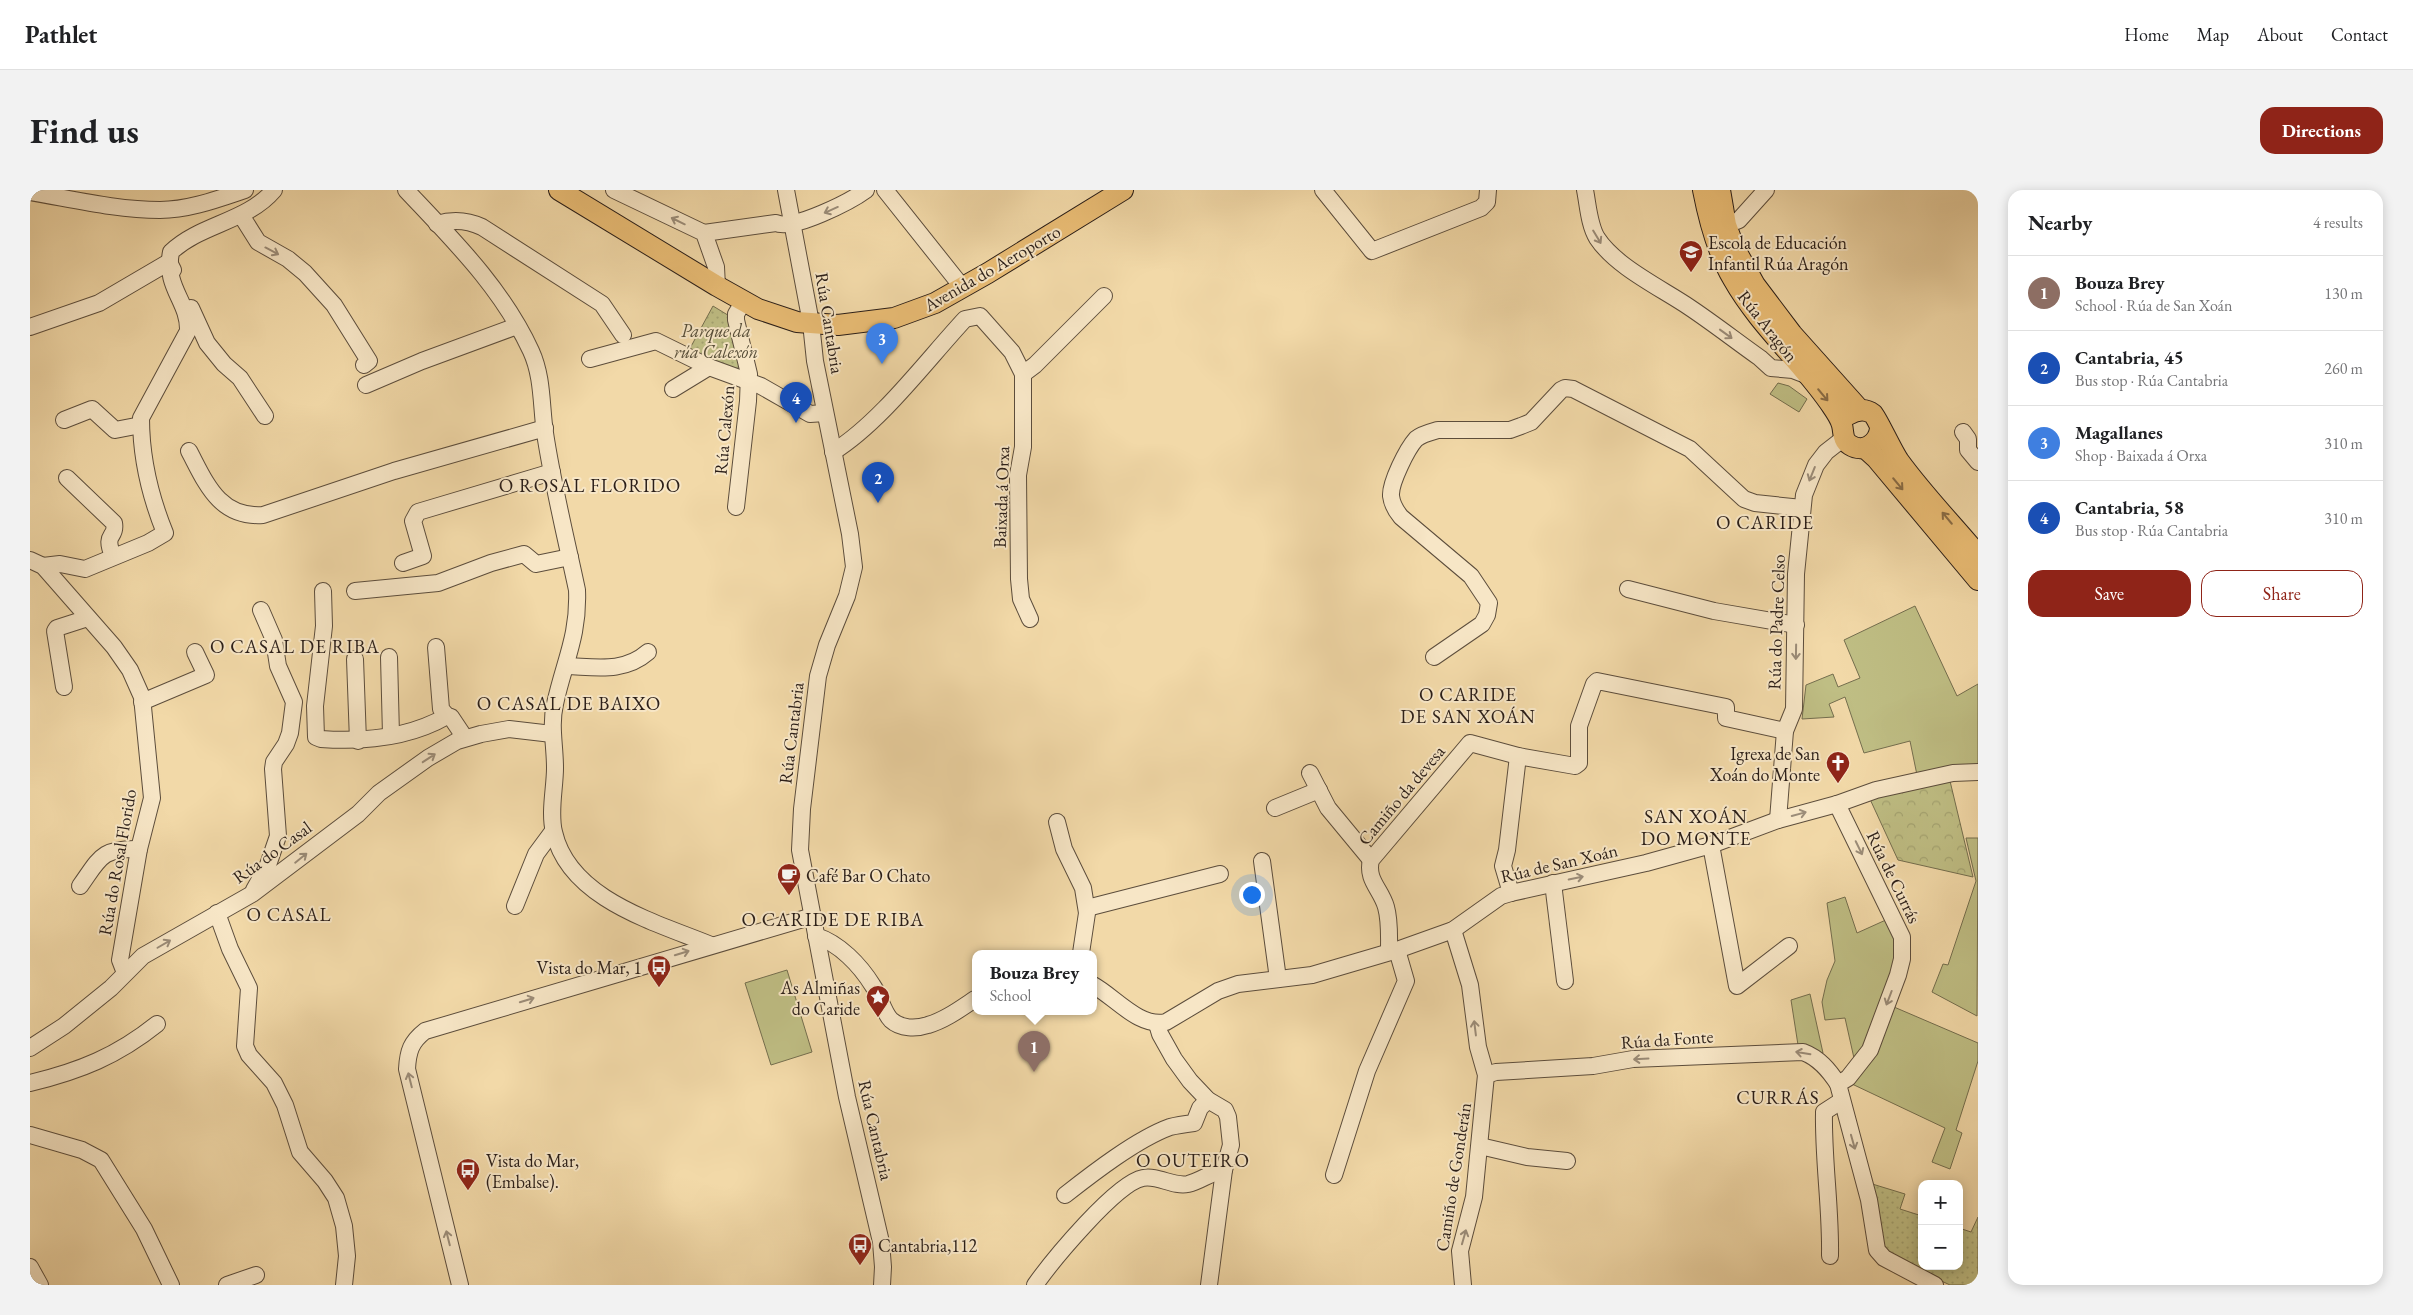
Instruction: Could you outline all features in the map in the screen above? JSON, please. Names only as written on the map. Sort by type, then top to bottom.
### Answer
[{"type":"main road","name":"Avenida do Aeroporto","points":[[559,190],[744,301],[785,320],[811,324],[838,325],[894,318],[935,303],[963,288],[1122,190]]},
{"type":"main road","name":"Rúa Aragón","points":[[1702,190],[1720,254],[1732,279],[1748,304],[1828,401],[1843,432]]},
{"type":"main road","name":"Rúa Aragón","points":[[1720,190],[1726,225],[1734,247],[1755,285],[1792,334],[1860,410],[1876,417],[1880,429],[1900,462],[1978,555]]},
{"type":"main road","points":[[1860,410],[1848,415],[1843,432],[1853,447],[1865,448],[1876,441],[1880,429]]},
{"type":"main road","points":[[1865,448],[1876,458],[1978,580]]},
{"type":"street","points":[[30,192],[50,193],[128,208],[161,210],[188,207],[245,190]]},
{"type":"street","points":[[36,563],[60,564],[85,569],[148,543],[165,533],[150,494],[142,418],[149,401],[188,331],[188,322],[170,277],[169,262],[171,252],[179,244],[241,215],[274,190]]},
{"type":"street","points":[[406,190],[478,268],[508,309],[539,372],[552,472],[577,590],[578,609],[567,666],[559,686],[552,720],[555,766],[553,831],[569,863],[596,891],[624,908],[711,945]]},
{"type":"street","points":[[614,190],[704,233],[793,222],[823,214],[866,190]]},
{"type":"street","name":"Rúa Cantabria","points":[[786,190],[811,324],[825,413],[850,534],[854,568],[847,596],[822,659],[814,696],[799,842],[851,1115],[881,1242],[882,1282]]},
{"type":"street","points":[[885,190],[963,288]]},
{"type":"street","points":[[1323,190],[1372,251],[1481,208],[1487,202],[1488,190]]},
{"type":"street","points":[[1585,190],[1593,230],[1602,245],[1638,275],[1687,306],[1760,358],[1770,368],[1793,370],[1806,375]]},
{"type":"street","points":[[1726,225],[1739,220],[1766,190]]},
{"type":"street","points":[[241,215],[258,242],[288,259],[305,273],[334,304],[369,361],[364,365]]},
{"type":"street","points":[[437,224],[448,221],[470,221],[482,227],[602,304],[623,335]]},
{"type":"street","points":[[704,233],[716,267],[717,286]]},
{"type":"street","points":[[30,327],[98,303],[169,262]]},
{"type":"street","points":[[169,262],[207,343],[224,364],[240,378],[265,416]]},
{"type":"street","points":[[1023,374],[1035,365],[1104,296]]},
{"type":"street","name":"Rúa Calexón","points":[[736,506],[748,401],[748,381],[736,320],[736,314],[744,301]]},
{"type":"street","name":"Baixada á Orxa","points":[[833,452],[849,442],[899,393],[965,319],[980,316],[1012,352],[1023,374],[1022,447],[1018,475],[1019,579],[1021,598],[1030,619]]},
{"type":"street","points":[[366,385],[422,361],[517,326]]},
{"type":"street","points":[[590,359],[656,341],[709,367],[748,381],[788,400],[810,414],[825,413]]},
{"type":"street","points":[[673,388],[709,367]]},
{"type":"street","points":[[1434,657],[1478,627],[1487,615],[1489,603],[1471,576],[1401,517],[1393,504],[1391,489],[1400,467],[1411,446],[1418,438],[1427,433],[1438,430],[1510,430],[1531,422],[1561,390],[1565,388],[1573,389],[1690,449],[1744,499],[1756,503],[1802,508]]},
{"type":"street","points":[[64,420],[92,409],[115,430],[142,425]]},
{"type":"street","points":[[189,451],[212,494],[219,502],[245,514],[257,515],[403,468],[545,428]]},
{"type":"street","name":"Rúa do Padre Celso","points":[[1778,820],[1785,731],[1794,709],[1796,574],[1804,495],[1816,465],[1843,432]]},
{"type":"street","points":[[1963,432],[1968,439],[1968,450],[1978,462]]},
{"type":"street","points":[[403,563],[423,556],[413,521],[418,512],[552,472]]},
{"type":"street","points":[[67,478],[114,523],[114,531],[108,539],[108,544],[114,556]]},
{"type":"street","points":[[355,591],[438,583],[491,563],[524,554],[536,564],[570,557]]},
{"type":"street","name":"Rúa do Rosal Florido","points":[[36,563],[114,647],[130,670],[142,702],[152,798],[139,849],[120,960],[125,973]]},
{"type":"street","points":[[1628,589],[1714,611],[1796,625]]},
{"type":"street","points":[[323,591],[324,626],[318,662],[316,737],[321,740],[358,741],[418,731],[447,716]]},
{"type":"street","points":[[252,894],[268,865],[278,836],[274,762],[288,739],[294,709],[293,696],[278,666],[274,640],[261,610]]},
{"type":"street","points":[[64,687],[55,631],[57,628],[88,618]]},
{"type":"street","points":[[436,646],[441,709],[447,716],[451,717],[465,738]]},
{"type":"street","points":[[142,702],[206,675],[195,652]]},
{"type":"street","points":[[567,666],[615,668],[639,660],[648,652]]},
{"type":"street","points":[[389,657],[391,735]]},
{"type":"street","points":[[355,659],[358,741]]},
{"type":"street","name":"Camiño da devesa","points":[[1393,951],[1387,910],[1383,897],[1371,879],[1369,869],[1371,860],[1470,743],[1518,756],[1575,766],[1579,763],[1579,726],[1594,684],[1597,681],[1726,707],[1726,718],[1785,731]]},
{"type":"street","name":"Rúa do Casal","points":[[30,1048],[64,1026],[143,956],[217,912],[252,894],[358,814],[379,793],[428,758],[465,738],[509,729],[552,734]]},
{"type":"street","points":[[1511,892],[1503,866],[1507,850],[1518,756]]},
{"type":"street","name":"Rúa de San Xoán","points":[[1157,1024],[1166,1022],[1218,991],[1238,984],[1312,975],[1393,951],[1453,930],[1501,896],[1511,892],[1646,864],[1710,845],[1778,820],[1837,804],[1876,790],[1953,773],[1978,772]]},
{"type":"street","name":"Camiño da devesa","points":[[1310,773],[1328,808],[1371,860]]},
{"type":"street","points":[[1275,808],[1318,790]]},
{"type":"street","name":"Rúa de Currás","points":[[1837,804],[1902,937],[1902,959],[1898,975],[1870,1050],[1848,1078],[1838,1084]]},
{"type":"street","points":[[1057,822],[1064,849],[1083,888],[1087,908],[1081,950]]},
{"type":"street","points":[[515,906],[536,854],[553,831]]},
{"type":"street","points":[[1710,845],[1737,986],[1789,946]]},
{"type":"street","points":[[80,886],[103,855],[122,848],[139,849]]},
{"type":"street","points":[[1262,861],[1278,979]]},
{"type":"street","points":[[1087,908],[1220,874]]},
{"type":"street","points":[[1553,884],[1565,981]]},
{"type":"street","points":[[217,912],[230,949],[249,988],[245,1046],[249,1055],[274,1083],[285,1105],[300,1152],[336,1198],[344,1226],[347,1256],[344,1285]]},
{"type":"street","points":[[460,1285],[407,1069],[408,1052],[414,1039],[425,1030],[813,916]]},
{"type":"street","points":[[1453,930],[1470,985],[1478,1047],[1486,1075]]},
{"type":"street","points":[[816,936],[841,949],[873,985],[890,1019],[899,1025],[912,1028],[927,1025],[972,1002]]},
{"type":"street","points":[[1334,1175],[1367,1072],[1406,981],[1393,951]]},
{"type":"street","points":[[1097,988],[1145,1021],[1157,1024],[1160,1034],[1174,1059],[1208,1100],[1225,1110],[1228,1117],[1231,1145],[1224,1170],[1209,1285]]},
{"type":"street","points":[[30,1083],[59,1076],[104,1059],[130,1046],[158,1024]]},
{"type":"street","name":"Rúa da Fonte","points":[[1486,1075],[1496,1072],[1593,1066],[1633,1059],[1804,1052],[1813,1056],[1828,1069],[1838,1084]]},
{"type":"street","name":"Camiño de Gonderán","points":[[1463,1285],[1460,1251],[1474,1197],[1486,1075]]},
{"type":"street","points":[[1838,1084],[1869,1200],[1877,1250],[1884,1258],[1935,1285]]},
{"type":"street","points":[[1065,1195],[1095,1172],[1148,1138],[1173,1126],[1194,1123],[1200,1108],[1208,1100]]},
{"type":"street","points":[[1830,1256],[1830,1222],[1823,1152],[1824,1112],[1841,1101]]},
{"type":"street","points":[[30,1135],[82,1150],[101,1160],[144,1229],[171,1285]]},
{"type":"street","points":[[1480,1146],[1527,1158],[1567,1161]]},
{"type":"street","points":[[1034,1285],[1086,1222],[1131,1183],[1141,1178],[1151,1177],[1188,1184],[1224,1170]]},
{"type":"street","points":[[30,1267],[40,1285]]},
{"type":"street","points":[[227,1285],[256,1275]]},
{"type":"green space","name":"Parque da rúa Calexón","points":[[713,306],[731,317],[742,372],[688,352]]},
{"type":"green space","points":[[1778,383],[1789,386],[1807,399],[1799,412],[1770,394]]},
{"type":"green space","points":[[1915,606],[1957,696],[1978,684],[1978,768],[1917,775],[1910,741],[1864,753],[1845,697],[1829,704],[1834,717],[1802,719],[1806,685],[1833,674],[1838,687],[1860,678],[1844,640]]},
{"type":"green space","points":[[1950,781],[1973,877],[1898,860],[1869,797]]},
{"type":"green space","points":[[1966,838],[1978,838],[1977,1016],[1932,992],[1943,964],[1948,965],[1976,881]]},
{"type":"green space","points":[[1845,897],[1857,933],[1888,919],[1895,940],[1894,1007],[1978,1043],[1978,1061],[1956,1130],[1962,1133],[1950,1169],[1932,1162],[1945,1128],[1852,1084],[1858,1076],[1845,1018],[1825,1020],[1822,1002],[1827,980],[1835,961],[1827,903]]},
{"type":"green space","points":[[787,970],[812,1052],[771,1065],[745,983]]},
{"type":"green space","points":[[1810,994],[1823,1053],[1798,1045],[1791,1000]]},
{"type":"green space","points":[[1869,1183],[1905,1194],[1900,1209],[1918,1215],[1918,1270],[1886,1255]]},
{"type":"green space","points":[[1978,1217],[1978,1285],[1950,1285],[1918,1270],[1963,1270],[1963,1229],[1971,1232]]},
{"type":"place","name":"Escola de Educación Infantil Rúa Aragón","points":[[1691,273]]},
{"type":"place","name":"Magallanes","points":[[882,364]]},
{"type":"place","name":"Cantabria, 58","points":[[796,423]]},
{"type":"place","name":"Cantabria, 45","points":[[878,503]]},
{"type":"place","name":"Igrexa de San Xoán do Monte","points":[[1838,784]]},
{"type":"place","name":"Café Bar O Chato","points":[[789,896]]},
{"type":"place","name":"Vista do Mar, 1","points":[[659,988]]},
{"type":"place","name":"As Almiñas do Caride","points":[[878,1018]]},
{"type":"place","name":"Bouza Brey","points":[[1034,1072]]},
{"type":"place","name":"Vista do Mar, (Embalse).","points":[[468,1191]]},
{"type":"place","name":"Cantabria,112","points":[[860,1266]]},
{"type":"district","name":"O ROSAL FLORIDO","points":[[590,485]]},
{"type":"district","name":"O CARIDE","points":[[1765,522]]},
{"type":"district","name":"O CASAL DE RIBA","points":[[295,646]]},
{"type":"district","name":"O CASAL DE BAIXO","points":[[569,703]]},
{"type":"district","name":"O CARIDE DE SAN XOÁN","points":[[1468,705]]},
{"type":"district","name":"SAN XOÁN DO MONTE","points":[[1696,827]]},
{"type":"district","name":"O CASAL","points":[[289,914]]},
{"type":"district","name":"O CARIDE DE RIBA","points":[[833,919]]},
{"type":"district","name":"CURRÁS","points":[[1778,1097]]},
{"type":"district","name":"O OUTEIRO","points":[[1193,1160]]}]
